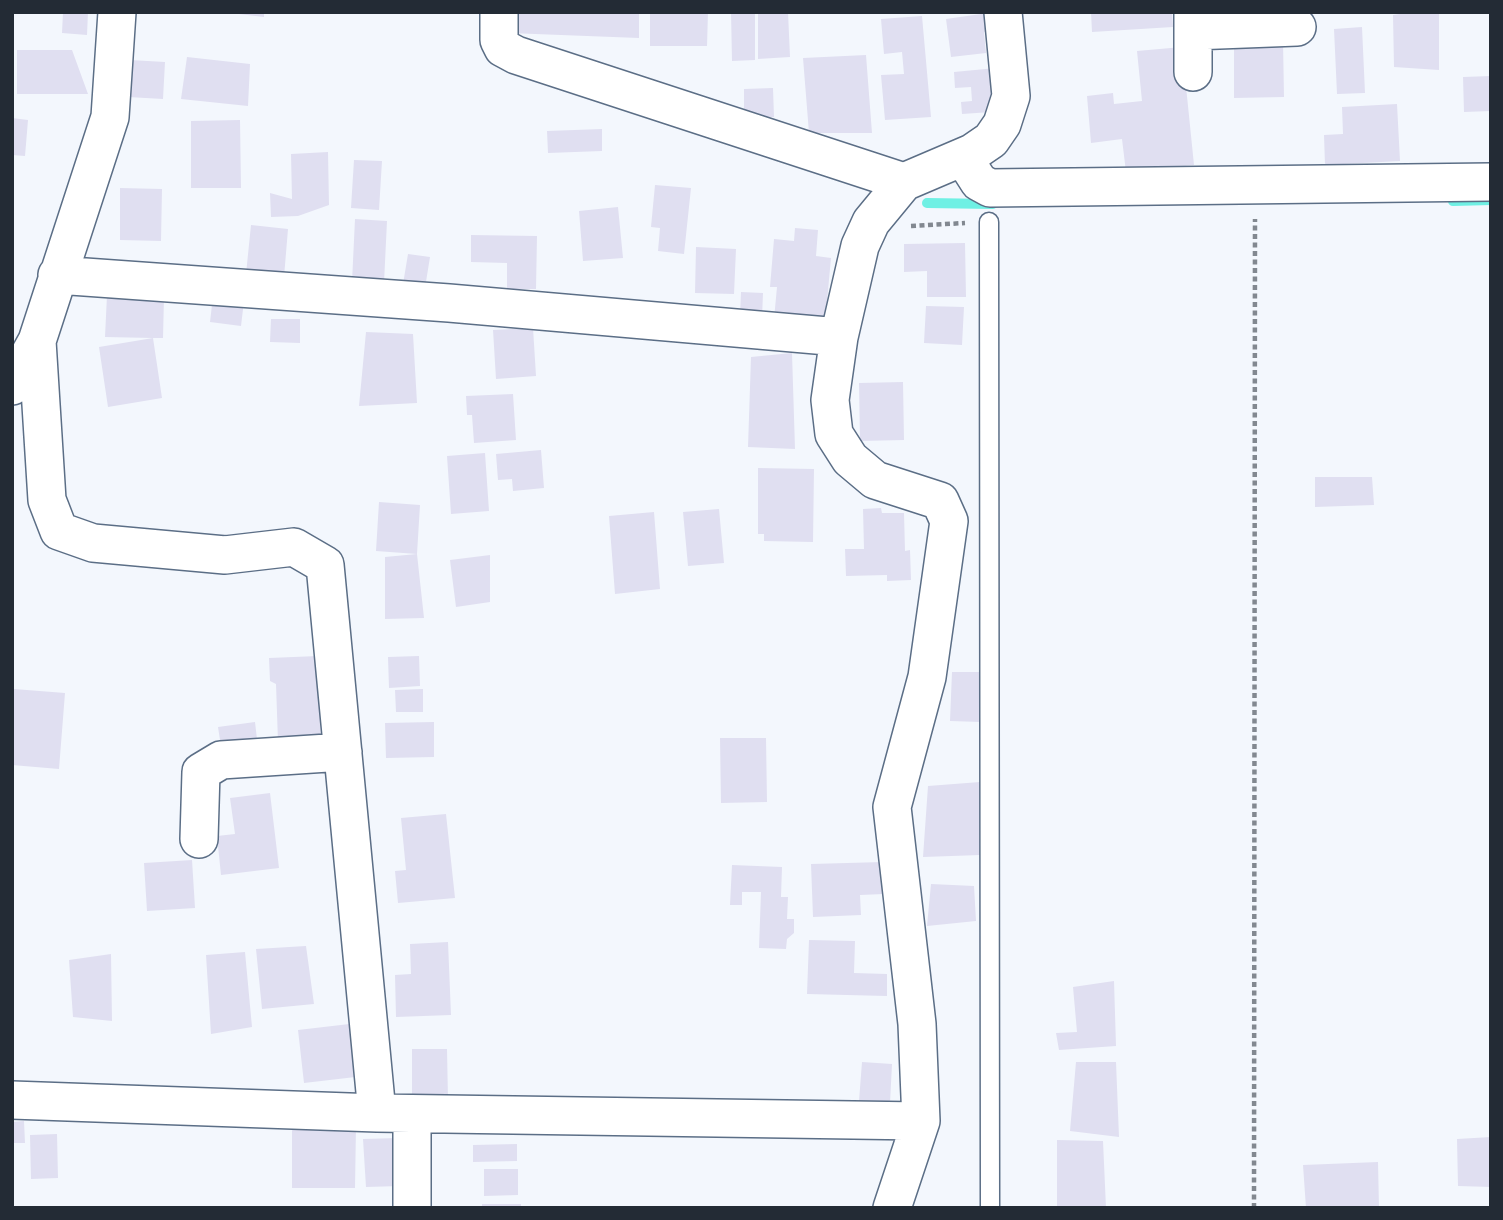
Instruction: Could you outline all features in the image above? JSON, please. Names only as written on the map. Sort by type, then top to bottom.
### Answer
[{"type":"street","points":[[12,386],[37,341],[110,117],[117,12]]},
{"type":"street","points":[[499,12],[499,40],[503,48],[516,55],[904,182]]},
{"type":"street","points":[[892,1208],[921,1121],[917,1024],[892,807],[927,677],[949,521],[940,501],[875,480],[862,472],[841,449],[830,419],[839,337],[860,246],[872,222],[904,182],[963,157],[991,140],[1009,106],[1011,96],[1003,12]]},
{"type":"street","points":[[1193,72],[1193,22],[1297,27]]},
{"type":"street","points":[[963,157],[979,182],[990,188],[1491,182]]},
{"type":"street","points":[[57,275],[449,303],[839,337]]},
{"type":"street","points":[[37,341],[47,500],[59,531],[93,543],[225,555],[294,547],[325,565],[343,752],[395,1114],[412,1208]]},
{"type":"street","points":[[199,839],[201,772],[221,760],[343,752]]},
{"type":"street","points":[[12,1100],[395,1114],[921,1121]]},
{"type":"lane","points":[[989,222],[990,1208]]},
{"type":"path","points":[[1254,1208],[1255,219]]},
{"type":"building","points":[[63,12],[88,12],[87,35],[62,33]]},
{"type":"building","points":[[222,12],[264,12],[264,17]]},
{"type":"building","points":[[510,12],[639,12],[639,38],[509,33]]},
{"type":"building","points":[[650,12],[708,12],[707,46],[650,46]]},
{"type":"building","points":[[731,12],[755,12],[755,60],[732,61]]},
{"type":"building","points":[[758,12],[788,12],[790,57],[758,59]]},
{"type":"building","points":[[1091,12],[1172,12],[1173,27],[1092,32]]},
{"type":"building","points":[[1439,12],[1439,70],[1394,67],[1393,15]]},
{"type":"building","points":[[988,13],[991,31],[984,32],[986,53],[951,57],[946,19]]},
{"type":"building","points":[[922,16],[931,117],[885,120],[881,75],[904,74],[902,52],[884,54],[881,19]]},
{"type":"building","points":[[1362,27],[1365,93],[1337,94],[1334,29]]},
{"type":"building","points":[[1283,41],[1284,97],[1234,98],[1234,42]]},
{"type":"building","points":[[1182,47],[1194,165],[1126,172],[1122,139],[1091,143],[1087,96],[1113,93],[1114,104],[1142,101],[1137,51]]},
{"type":"building","points":[[17,50],[72,50],[88,94],[17,94]]},
{"type":"building","points":[[866,55],[872,133],[809,133],[803,58]]},
{"type":"building","points":[[187,57],[250,64],[248,106],[181,99]]},
{"type":"building","points":[[130,60],[165,62],[163,99],[128,97]]},
{"type":"building","points":[[996,68],[999,99],[990,100],[991,112],[962,114],[961,102],[972,101],[971,87],[955,88],[954,72]]},
{"type":"building","points":[[1491,76],[1491,111],[1464,112],[1463,77]]},
{"type":"building","points":[[773,88],[774,117],[744,117],[744,89]]},
{"type":"building","points":[[1397,104],[1400,161],[1325,165],[1324,135],[1343,134],[1342,107]]},
{"type":"building","points":[[12,118],[28,120],[25,156],[12,155]]},
{"type":"building","points":[[240,120],[241,188],[191,188],[191,121]]},
{"type":"building","points":[[602,129],[602,151],[548,153],[547,131]]},
{"type":"building","points":[[328,152],[329,205],[298,216],[271,217],[270,193],[292,199],[291,154]]},
{"type":"building","points":[[354,160],[382,161],[379,210],[351,208]]},
{"type":"building","points":[[655,185],[691,188],[684,254],[658,251],[660,228],[651,227]]},
{"type":"building","points":[[120,188],[162,189],[161,241],[120,240]]},
{"type":"building","points":[[618,207],[623,258],[583,261],[579,211]]},
{"type":"building","points":[[355,219],[387,221],[384,283],[352,282]]},
{"type":"building","points":[[251,225],[288,229],[284,277],[246,274]]},
{"type":"building","points":[[795,228],[818,230],[816,256],[831,258],[825,323],[774,319],[777,287],[770,287],[774,239],[794,241]]},
{"type":"building","points":[[471,235],[537,236],[536,289],[507,289],[507,263],[471,262]]},
{"type":"building","points":[[965,243],[966,297],[927,297],[927,271],[904,272],[904,244]]},
{"type":"building","points":[[696,247],[736,249],[734,294],[695,293]]},
{"type":"building","points":[[408,254],[430,257],[425,288],[403,284]]},
{"type":"building","points":[[741,292],[763,293],[762,318],[740,317]]},
{"type":"building","points":[[107,295],[164,297],[163,338],[105,337]]},
{"type":"building","points":[[213,296],[244,301],[241,326],[210,322]]},
{"type":"building","points":[[926,306],[964,307],[962,345],[924,343]]},
{"type":"building","points":[[271,319],[300,319],[300,343],[270,342]]},
{"type":"building","points":[[533,328],[536,376],[496,379],[493,330]]},
{"type":"building","points":[[366,332],[413,334],[417,403],[359,406]]},
{"type":"building","points":[[153,338],[162,398],[108,407],[99,347]]},
{"type":"building","points":[[792,353],[795,449],[748,447],[751,357]]},
{"type":"building","points":[[903,382],[904,440],[860,441],[859,383]]},
{"type":"building","points":[[513,394],[516,440],[474,443],[472,415],[467,415],[466,396]]},
{"type":"building","points":[[541,450],[544,488],[513,491],[512,479],[498,480],[496,454]]},
{"type":"building","points":[[485,453],[489,511],[451,514],[447,456]]},
{"type":"building","points":[[758,468],[814,469],[813,542],[764,541],[764,534],[758,534]]},
{"type":"building","points":[[1315,477],[1372,477],[1374,505],[1315,507]]},
{"type":"building","points":[[379,502],[420,505],[417,554],[376,551]]},
{"type":"building","points":[[881,508],[882,513],[904,513],[905,551],[910,550],[911,580],[887,581],[887,575],[846,576],[845,549],[864,549],[863,509]]},
{"type":"building","points":[[719,509],[724,563],[688,566],[683,512]]},
{"type":"building","points":[[654,512],[660,589],[615,594],[609,516]]},
{"type":"building","points":[[417,554],[424,618],[385,619],[385,557]]},
{"type":"building","points":[[490,555],[490,602],[456,607],[450,560]]},
{"type":"building","points":[[318,656],[321,740],[278,742],[276,684],[270,681],[269,658]]},
{"type":"building","points":[[419,656],[420,686],[389,688],[388,657]]},
{"type":"building","points":[[952,672],[982,672],[981,722],[950,721]]},
{"type":"building","points":[[14,689],[65,693],[59,769],[12,765]]},
{"type":"building","points":[[423,689],[423,712],[396,712],[395,690]]},
{"type":"building","points":[[255,722],[258,748],[222,753],[218,727]]},
{"type":"building","points":[[434,722],[434,757],[386,758],[385,723]]},
{"type":"building","points":[[720,738],[766,738],[767,802],[721,803]]},
{"type":"building","points":[[980,782],[980,855],[923,857],[928,786]]},
{"type":"building","points":[[270,793],[279,868],[221,875],[217,836],[235,834],[230,798]]},
{"type":"building","points":[[446,814],[455,898],[398,903],[395,871],[406,870],[401,818]]},
{"type":"building","points":[[192,860],[195,908],[147,911],[144,863]]},
{"type":"building","points":[[883,862],[884,894],[860,895],[861,915],[813,917],[811,864]]},
{"type":"building","points":[[732,865],[782,867],[781,897],[788,897],[787,919],[794,919],[794,933],[787,939],[786,949],[759,948],[761,892],[742,892],[742,905],[730,905]]},
{"type":"building","points":[[931,884],[974,886],[976,921],[927,926]]},
{"type":"building","points":[[809,940],[855,941],[854,973],[887,974],[887,996],[807,994]]},
{"type":"building","points":[[448,942],[451,1015],[396,1017],[395,975],[411,974],[410,944]]},
{"type":"building","points":[[306,946],[314,1004],[262,1009],[256,949]]},
{"type":"building","points":[[245,952],[252,1027],[211,1034],[206,955]]},
{"type":"building","points":[[111,954],[112,1021],[73,1017],[69,960]]},
{"type":"building","points":[[1114,981],[1116,1046],[1059,1050],[1056,1033],[1077,1032],[1073,987]]},
{"type":"building","points":[[358,1023],[364,1076],[304,1083],[298,1030]]},
{"type":"building","points":[[412,1049],[447,1049],[448,1100],[412,1100]]},
{"type":"building","points":[[862,1062],[892,1064],[890,1103],[859,1101]]},
{"type":"building","points":[[1076,1062],[1116,1062],[1119,1137],[1070,1131]]},
{"type":"building","points":[[24,1121],[25,1143],[12,1143],[12,1122]]},
{"type":"building","points":[[292,1125],[356,1126],[355,1188],[292,1188]]},
{"type":"building","points":[[57,1134],[58,1178],[31,1179],[30,1135]]},
{"type":"building","points":[[1491,1137],[1491,1187],[1458,1186],[1457,1139]]},
{"type":"building","points":[[398,1138],[400,1186],[366,1187],[363,1139]]},
{"type":"building","points":[[1057,1140],[1103,1141],[1106,1208],[1057,1208]]},
{"type":"building","points":[[517,1144],[517,1161],[473,1162],[473,1145]]},
{"type":"building","points":[[1378,1162],[1379,1208],[1306,1208],[1303,1165]]},
{"type":"building","points":[[484,1169],[518,1169],[518,1195],[484,1196]]},
{"type":"building","points":[[482,1204],[521,1204],[521,1208],[482,1208]]},
{"type":"waterway","points":[[1453,201],[1491,200]]},
{"type":"waterway","points":[[927,203],[993,204]]}]
